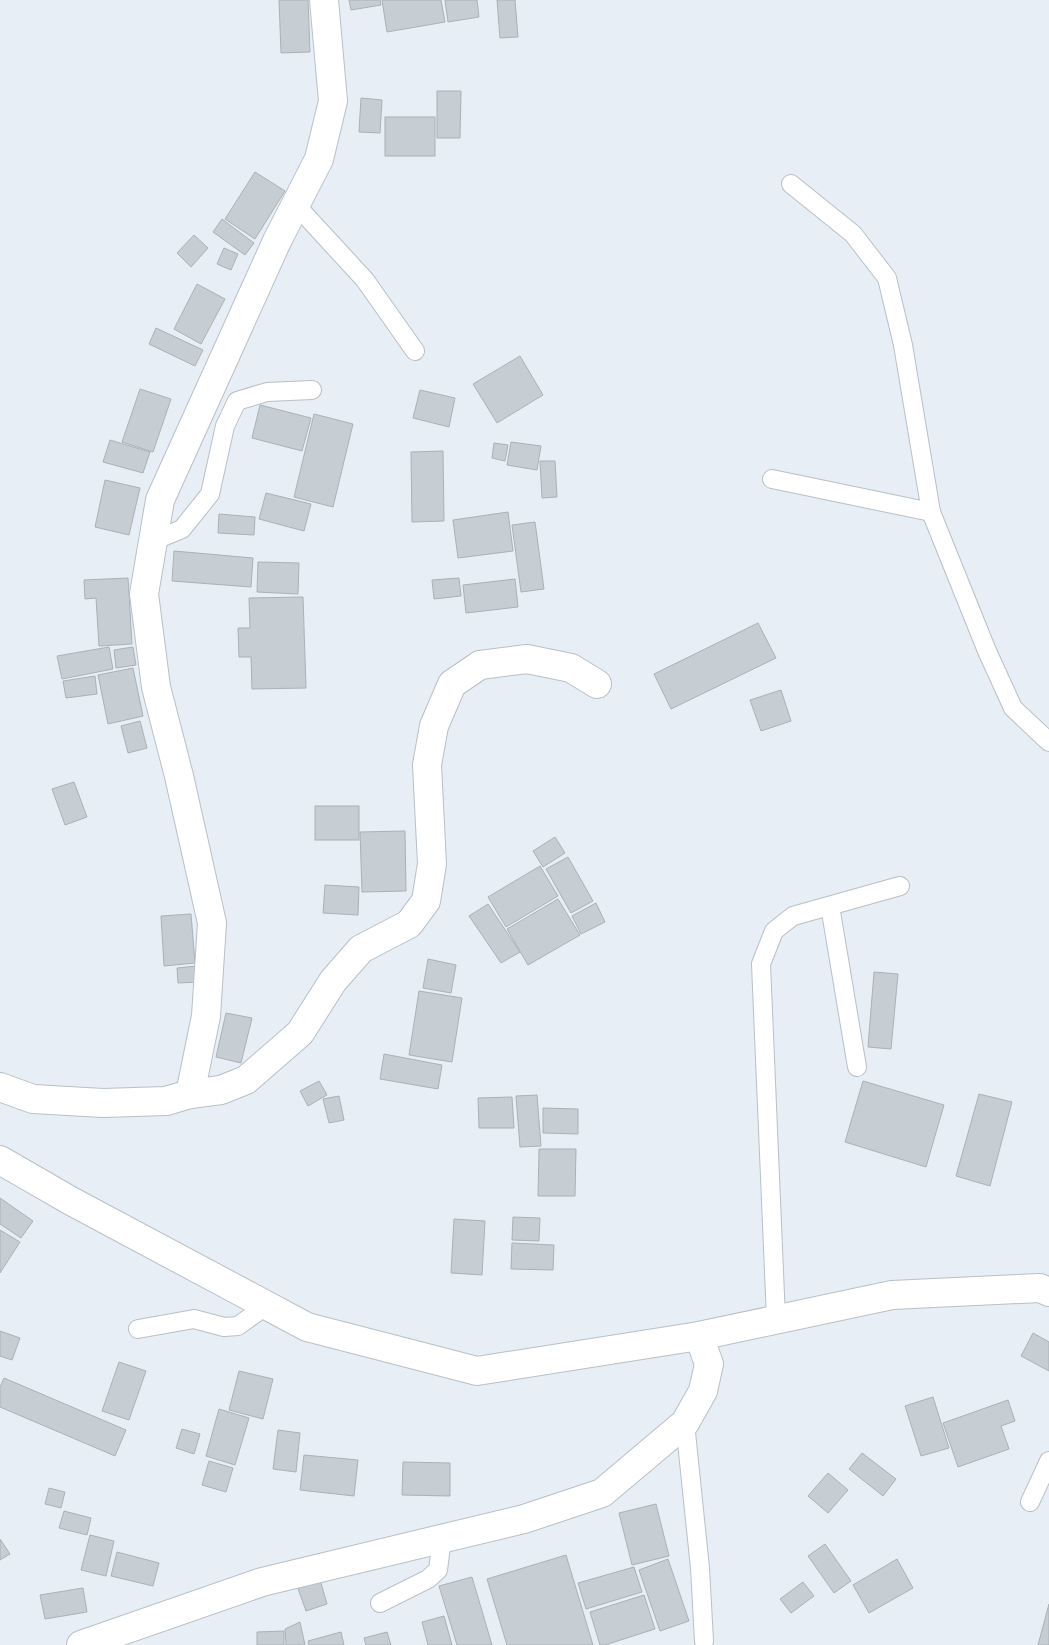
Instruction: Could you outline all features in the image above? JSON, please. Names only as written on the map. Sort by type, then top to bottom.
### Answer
[{"type":"street","points":[[190,1094],[206,1016],[212,923],[156,686],[144,594],[160,500],[277,241],[319,159],[332,100],[324,0]]},
{"type":"street","points":[[0,1087],[33,1099],[103,1103],[166,1101],[190,1094],[222,1090],[246,1080],[300,1033],[333,981],[361,949],[409,924],[426,901],[432,864],[427,765],[434,726],[452,684],[480,665],[527,659],[571,668],[597,684]]},
{"type":"street","points":[[0,1160],[71,1201],[308,1327],[477,1371],[699,1336],[892,1295],[1046,1285]]},
{"type":"street","points":[[81,1645],[262,1582],[524,1519],[602,1493],[685,1423],[703,1391],[709,1364],[699,1336]]},
{"type":"lane","points":[[791,184],[854,234],[887,278],[903,345],[931,512],[987,651],[1013,708],[1049,742]]},
{"type":"lane","points":[[296,205],[365,280],[415,351]]},
{"type":"lane","points":[[152,541],[182,529],[210,494],[226,426],[237,401],[267,392],[312,390]]},
{"type":"lane","points":[[772,479],[931,512]]},
{"type":"lane","points":[[776,1319],[761,964],[774,931],[793,916],[900,886]]},
{"type":"lane","points":[[830,906],[857,1067]]},
{"type":"lane","points":[[138,1329],[194,1319],[224,1327],[238,1326],[267,1305]]},
{"type":"lane","points":[[685,1423],[700,1568],[704,1641]]},
{"type":"lane","points":[[1030,1502],[1049,1461]]},
{"type":"lane","points":[[380,1603],[428,1580],[438,1570],[442,1538]]},
{"type":"building","points":[[279,0],[308,0],[310,52],[281,53]]},
{"type":"building","points":[[349,0],[380,0],[381,5],[351,10]]},
{"type":"building","points":[[382,0],[441,0],[445,22],[387,32]]},
{"type":"building","points":[[445,0],[477,0],[479,17],[448,22]]},
{"type":"building","points":[[497,0],[515,0],[518,37],[500,38]]},
{"type":"building","points":[[437,91],[461,91],[460,138],[437,138]]},
{"type":"building","points":[[361,98],[382,100],[380,133],[359,132]]},
{"type":"building","points":[[385,117],[435,117],[435,156],[385,156]]},
{"type":"building","points":[[255,172],[285,191],[255,239],[225,219]]},
{"type":"building","points":[[222,219],[254,243],[245,255],[213,232]]},
{"type":"building","points":[[194,235],[208,248],[191,267],[177,253]]},
{"type":"building","points":[[224,248],[238,254],[231,270],[217,264]]},
{"type":"building","points":[[197,284],[225,299],[201,344],[174,329]]},
{"type":"building","points":[[156,328],[203,350],[195,366],[149,344]]},
{"type":"building","points":[[520,356],[543,395],[497,423],[473,384]]},
{"type":"building","points":[[140,389],[171,399],[153,452],[122,442]]},
{"type":"building","points":[[420,390],[455,398],[449,427],[413,418]]},
{"type":"building","points":[[260,405],[311,418],[302,451],[252,438]]},
{"type":"building","points":[[314,414],[353,424],[333,507],[294,497]]},
{"type":"building","points":[[110,440],[150,452],[143,473],[103,462]]},
{"type":"building","points":[[511,442],[541,446],[537,470],[507,465]]},
{"type":"building","points":[[494,443],[508,445],[505,461],[492,458]]},
{"type":"building","points":[[443,451],[444,521],[412,522],[411,452]]},
{"type":"building","points":[[540,461],[555,461],[557,497],[542,498]]},
{"type":"building","points":[[105,480],[140,488],[129,535],[95,527]]},
{"type":"building","points":[[266,493],[311,504],[304,531],[259,519]]},
{"type":"building","points":[[508,512],[513,551],[458,558],[453,520]]},
{"type":"building","points":[[219,514],[255,517],[254,535],[218,533]]},
{"type":"building","points":[[535,522],[544,589],[521,592],[512,525]]},
{"type":"building","points":[[174,551],[253,558],[251,587],[172,581]]},
{"type":"building","points":[[258,562],[299,563],[298,594],[257,592]]},
{"type":"building","points":[[128,578],[132,644],[99,646],[96,598],[85,599],[84,580]]},
{"type":"building","points":[[459,578],[461,596],[434,599],[432,580]]},
{"type":"building","points":[[515,579],[518,607],[466,613],[463,585]]},
{"type":"building","points":[[303,597],[306,688],[252,689],[251,657],[239,657],[238,628],[250,628],[249,598]]},
{"type":"building","points":[[758,623],[776,658],[671,709],[654,674]]},
{"type":"building","points":[[109,647],[113,669],[62,679],[57,656]]},
{"type":"building","points":[[133,647],[136,665],[116,668],[114,650]]},
{"type":"building","points":[[133,668],[143,716],[108,724],[98,675]]},
{"type":"building","points":[[95,676],[97,694],[66,698],[63,681]]},
{"type":"building","points":[[781,690],[791,721],[761,731],[750,700]]},
{"type":"building","points":[[140,721],[147,748],[128,753],[121,726]]},
{"type":"building","points":[[74,782],[87,817],[65,825],[52,789]]},
{"type":"building","points":[[315,806],[359,806],[359,840],[315,840]]},
{"type":"building","points":[[405,831],[406,891],[362,892],[360,832]]},
{"type":"building","points":[[555,837],[565,853],[543,867],[533,851]]},
{"type":"building","points":[[568,857],[593,901],[571,913],[546,869]]},
{"type":"building","points":[[540,866],[558,896],[506,927],[488,897]]},
{"type":"building","points":[[325,885],[359,887],[358,915],[323,913]]},
{"type":"building","points":[[558,899],[580,935],[528,965],[507,929]]},
{"type":"building","points":[[596,903],[605,922],[581,934],[572,916]]},
{"type":"building","points":[[488,904],[520,952],[501,963],[469,916]]},
{"type":"building","points":[[191,914],[195,963],[164,966],[161,916]]},
{"type":"building","points":[[428,959],[456,965],[451,993],[423,988]]},
{"type":"building","points":[[197,966],[198,982],[178,983],[177,968]]},
{"type":"building","points":[[874,972],[898,974],[891,1049],[868,1047]]},
{"type":"building","points":[[419,991],[462,998],[452,1062],[409,1055]]},
{"type":"building","points":[[226,1013],[252,1018],[241,1063],[216,1057]]},
{"type":"building","points":[[384,1054],[442,1065],[438,1089],[380,1079]]},
{"type":"building","points":[[319,1081],[327,1095],[308,1106],[300,1091]]},
{"type":"building","points":[[863,1081],[944,1105],[926,1167],[845,1142]]},
{"type":"building","points":[[979,1094],[1012,1102],[990,1186],[956,1176]]},
{"type":"building","points":[[537,1095],[541,1146],[520,1147],[516,1096]]},
{"type":"building","points":[[339,1096],[344,1120],[329,1123],[323,1099]]},
{"type":"building","points":[[512,1097],[514,1128],[479,1128],[478,1098]]},
{"type":"building","points":[[543,1108],[578,1109],[578,1134],[543,1133]]},
{"type":"building","points":[[539,1149],[576,1149],[575,1196],[538,1196]]},
{"type":"building","points":[[0,1198],[33,1221],[21,1238],[0,1224]]},
{"type":"building","points":[[513,1217],[540,1218],[539,1241],[512,1240]]},
{"type":"building","points":[[454,1219],[485,1221],[482,1275],[451,1273]]},
{"type":"building","points":[[0,1230],[20,1242],[0,1273]]},
{"type":"building","points":[[512,1243],[554,1245],[553,1270],[511,1269]]},
{"type":"building","points":[[0,1331],[20,1338],[12,1360],[0,1356]]},
{"type":"building","points":[[1033,1333],[1049,1342],[1049,1371],[1021,1356]]},
{"type":"building","points":[[119,1362],[146,1371],[129,1420],[102,1411]]},
{"type":"building","points":[[239,1371],[273,1379],[263,1419],[229,1410]]},
{"type":"building","points":[[4,1378],[126,1430],[115,1456],[0,1407],[0,1387]]},
{"type":"building","points":[[933,1397],[949,1448],[921,1456],[905,1406]]},
{"type":"building","points":[[1008,1400],[1015,1421],[1001,1426],[1009,1449],[958,1467],[943,1423]]},
{"type":"building","points":[[219,1409],[249,1418],[235,1465],[206,1456]]},
{"type":"building","points":[[182,1429],[200,1434],[194,1454],[176,1448]]},
{"type":"building","points":[[278,1430],[300,1433],[296,1472],[273,1469]]},
{"type":"building","points":[[862,1453],[896,1479],[883,1496],[849,1469]]},
{"type":"building","points":[[304,1455],[358,1460],[354,1496],[300,1490]]},
{"type":"building","points":[[209,1461],[233,1468],[226,1492],[202,1485]]},
{"type":"building","points":[[403,1462],[450,1463],[450,1496],[402,1495]]},
{"type":"building","points":[[828,1473],[848,1490],[828,1513],[808,1496]]},
{"type":"building","points":[[49,1488],[65,1492],[61,1508],[45,1504]]},
{"type":"building","points":[[656,1504],[669,1556],[632,1565],[619,1513]]},
{"type":"building","points":[[64,1511],[91,1518],[87,1535],[59,1528]]},
{"type":"building","points":[[90,1535],[114,1541],[106,1576],[81,1570]]},
{"type":"building","points":[[0,1539],[10,1554],[0,1560]]},
{"type":"building","points":[[825,1544],[851,1581],[834,1593],[808,1556]]},
{"type":"building","points":[[117,1552],[159,1563],[153,1586],[111,1576]]},
{"type":"building","points":[[566,1555],[593,1645],[507,1645],[487,1579]]},
{"type":"building","points":[[668,1559],[689,1621],[660,1631],[639,1570]]},
{"type":"building","points":[[897,1559],[913,1588],[869,1613],[853,1585]]},
{"type":"building","points":[[634,1567],[642,1592],[586,1609],[578,1583]]},
{"type":"building","points":[[319,1576],[327,1604],[306,1611],[296,1583]]},
{"type":"building","points":[[472,1577],[492,1645],[457,1645],[439,1586]]},
{"type":"building","points":[[803,1582],[814,1596],[791,1613],[780,1599]]},
{"type":"building","points":[[83,1588],[87,1612],[45,1619],[40,1595]]},
{"type":"building","points":[[644,1595],[655,1629],[600,1645],[590,1612]]},
{"type":"building","points":[[1049,1604],[1049,1645],[1038,1645]]},
{"type":"building","points":[[444,1616],[452,1645],[428,1645],[422,1622]]},
{"type":"building","points":[[300,1622],[305,1645],[286,1645],[285,1629]]},
{"type":"building","points":[[284,1631],[284,1645],[257,1645],[257,1632]]},
{"type":"building","points":[[341,1632],[344,1645],[309,1645],[308,1641]]},
{"type":"building","points":[[387,1632],[391,1645],[366,1645],[364,1638]]}]
